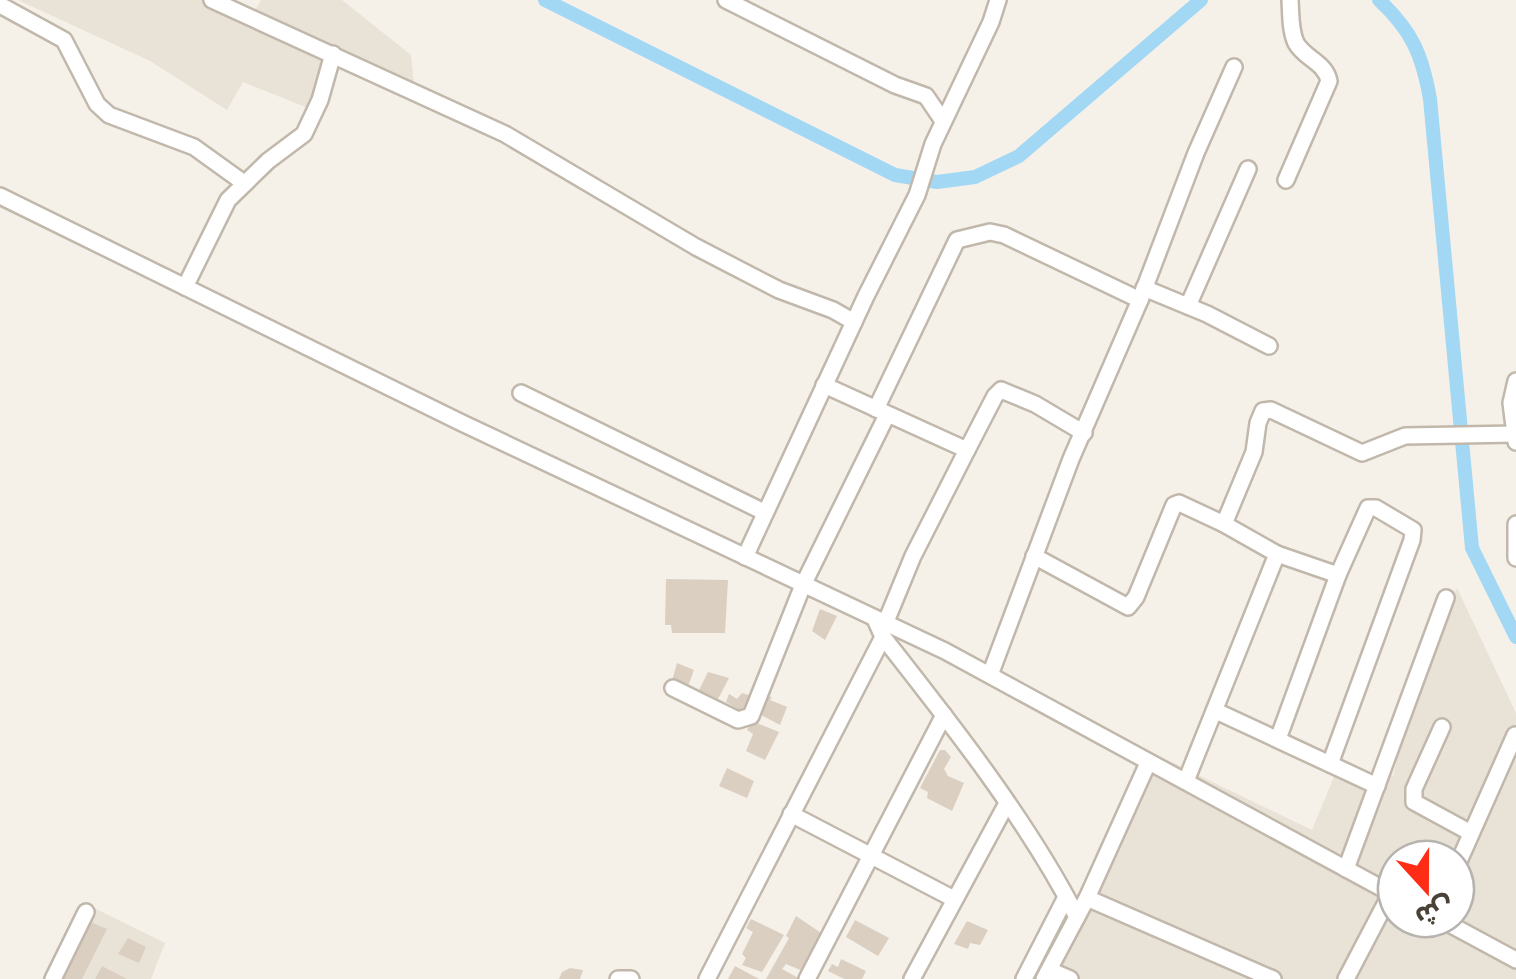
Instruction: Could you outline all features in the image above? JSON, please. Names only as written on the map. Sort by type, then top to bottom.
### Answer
[{"type":"street","points":[[212,0],[505,134],[696,246],[779,290],[854,322]]},
{"type":"street","points":[[726,0],[895,85],[926,96],[943,121]]},
{"type":"street","points":[[745,557],[916,195],[943,121],[998,0]]},
{"type":"street","points":[[1286,180],[1328,81],[1323,66],[1299,48],[1294,39],[1290,0]]},
{"type":"street","points":[[0,5],[64,40],[97,104],[110,115],[194,147],[244,183]]},
{"type":"street","points":[[186,287],[228,200],[304,134],[320,100],[332,54]]},
{"type":"street","points":[[990,675],[1034,556],[1234,67]]},
{"type":"street","points":[[1188,306],[1248,169]]},
{"type":"street","points":[[0,196],[803,585],[881,627],[990,675],[1376,885]]},
{"type":"street","points":[[673,688],[738,720],[749,718],[803,585],[957,240],[990,232],[1004,234],[1142,294],[1188,306],[1269,346]]},
{"type":"street","points":[[1224,524],[1254,452],[1260,415],[1267,409],[1362,453],[1376,450],[1393,438],[1515,437],[1511,403],[1516,382]]},
{"type":"street","points":[[824,385],[967,450]]},
{"type":"street","points":[[707,979],[995,396],[1002,390],[1084,433]]},
{"type":"street","points":[[521,392],[764,512]]},
{"type":"street","points":[[1034,556],[1128,607],[1136,597],[1174,505],[1180,503],[1278,554],[1338,575]]},
{"type":"street","points":[[1278,739],[1338,575],[1368,508],[1376,508],[1413,530],[1412,540],[1330,764]]},
{"type":"street","points":[[1516,524],[1516,558]]},
{"type":"street","points":[[1186,781],[1278,554]]},
{"type":"street","points":[[1346,869],[1446,598]]},
{"type":"street","points":[[881,627],[1006,805],[1077,917]]},
{"type":"street","points":[[1216,711],[1377,786]]},
{"type":"street","points":[[807,979],[944,715]]},
{"type":"street","points":[[1442,727],[1414,789],[1414,802],[1470,834]]},
{"type":"street","points":[[1468,839],[1514,735]]},
{"type":"street","points":[[1070,979],[1047,974],[1088,898],[1148,763]]},
{"type":"street","points":[[912,979],[1006,805]]},
{"type":"street","points":[[791,814],[954,900]]},
{"type":"street","points":[[1024,979],[1066,897]]},
{"type":"street","points":[[1088,898],[1273,979]]},
{"type":"street","points":[[53,979],[86,912]]},
{"type":"street","points":[[1346,979],[1376,925]]},
{"type":"street","points":[[1476,938],[1516,960]]},
{"type":"street","points":[[618,979],[632,979]]},
{"type":"shaded area","points":[[18,0],[214,0],[251,18],[261,0],[342,0],[411,55],[415,94],[340,68],[318,112],[243,82],[227,110],[150,61]]},
{"type":"shaded area","points":[[1457,588],[1516,713],[1516,979],[1056,979],[1161,757],[1312,830],[1338,767],[1393,776],[1414,684]]},
{"type":"shaded area","points":[[84,903],[165,943],[151,979],[45,979]]},
{"type":"building","points":[[666,579],[728,580],[725,633],[672,633],[671,625],[665,625]]},
{"type":"building","points":[[820,609],[837,616],[825,640],[812,631]]},
{"type":"building","points":[[677,663],[694,670],[687,689],[672,681]]},
{"type":"building","points":[[708,672],[729,678],[718,699],[699,690]]},
{"type":"building","points":[[742,693],[752,696],[743,712],[726,702],[729,694],[737,699]]},
{"type":"building","points":[[768,696],[787,707],[780,725],[759,714]]},
{"type":"building","points":[[752,721],[779,732],[765,760],[746,751],[753,734],[747,730]]},
{"type":"building","points":[[940,750],[951,757],[944,769],[948,776],[964,783],[952,811],[927,798],[928,792],[920,788]]},
{"type":"building","points":[[727,768],[754,781],[747,798],[719,786]]},
{"type":"building","points":[[796,916],[827,937],[812,961],[807,959],[804,964],[810,967],[805,972],[786,964],[782,969],[800,979],[766,979],[789,938],[786,936]]},
{"type":"building","points":[[751,919],[784,935],[762,972],[742,965],[746,958],[742,954],[753,932],[746,928]]},
{"type":"building","points":[[855,920],[889,938],[878,956],[846,937]]},
{"type":"building","points":[[88,921],[107,929],[82,979],[61,979]]},
{"type":"building","points":[[967,921],[988,930],[980,945],[970,943],[968,949],[954,944]]},
{"type":"building","points":[[128,938],[146,947],[139,963],[118,954]]},
{"type":"building","points":[[841,959],[866,971],[862,979],[844,979],[828,971],[832,964],[838,967]]},
{"type":"building","points":[[102,966],[127,979],[95,979]]},
{"type":"building","points":[[735,966],[759,979],[728,979]]},
{"type":"building","points":[[570,968],[583,970],[580,979],[559,979],[562,972]]},
{"type":"waterway","points":[[545,0],[895,175],[937,182],[975,177],[1019,156],[1201,0]]},
{"type":"waterway","points":[[1379,0],[1408,33],[1427,83],[1472,548],[1516,637]]}]
